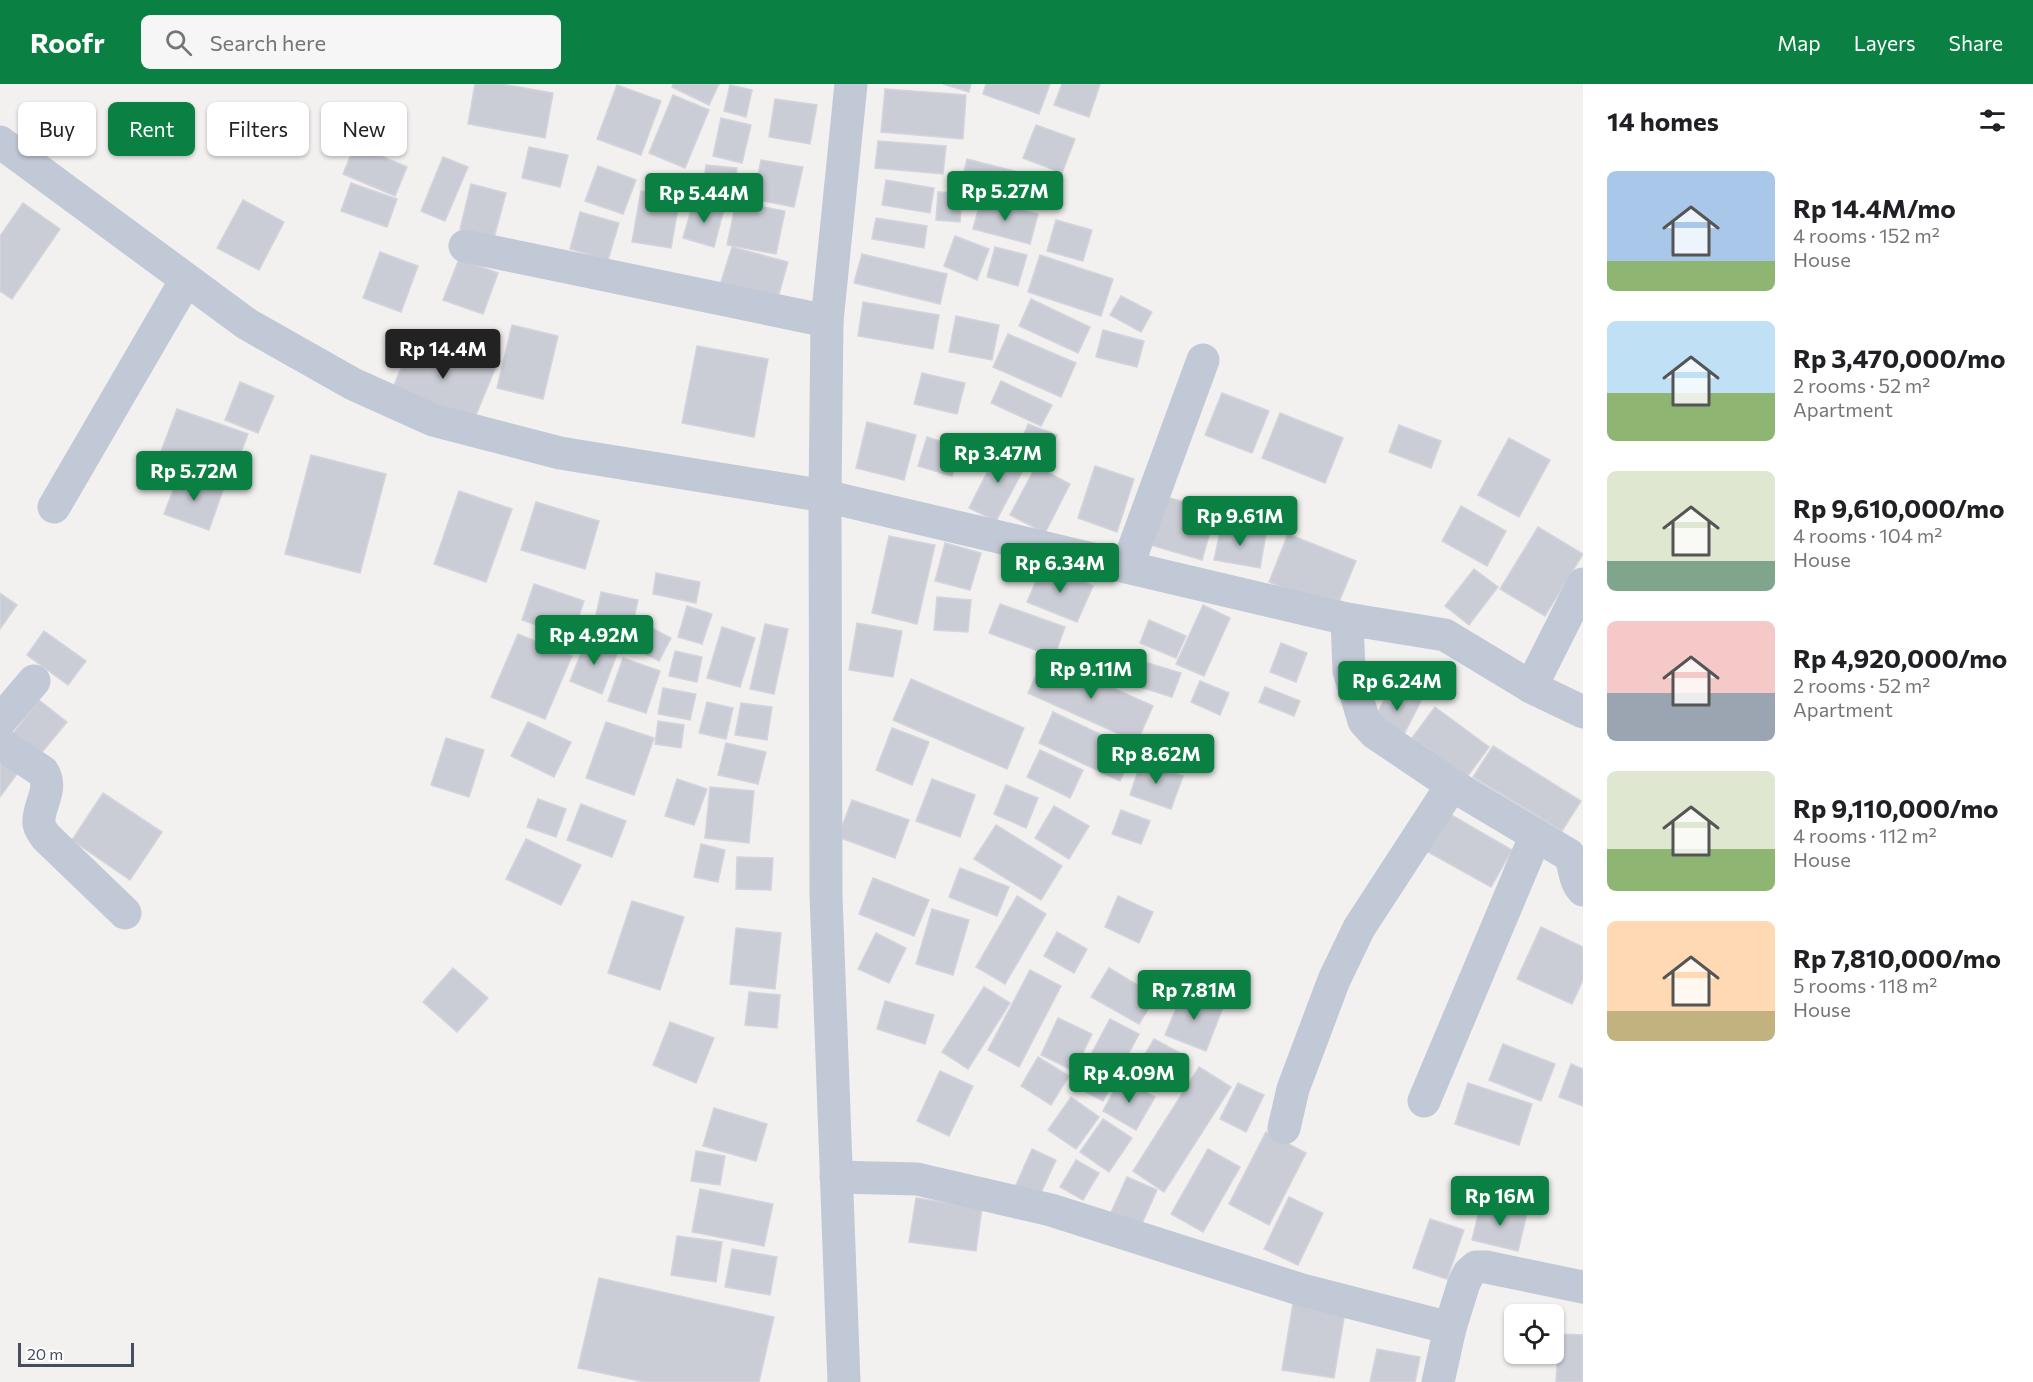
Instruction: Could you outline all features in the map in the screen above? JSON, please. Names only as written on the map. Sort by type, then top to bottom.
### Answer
[{"type":"street","points":[[846,1381],[826,895],[825,496],[827,321],[851,84]]},
{"type":"street","points":[[0,142],[257,330],[353,384],[433,420],[560,453],[825,496],[1347,619],[1445,635],[1531,687],[1583,712]]},
{"type":"street","points":[[465,246],[827,321]]},
{"type":"street","points":[[54,507],[186,280]]},
{"type":"street","points":[[1127,567],[1203,360]]},
{"type":"street","points":[[1531,687],[1583,584]]},
{"type":"street","points":[[1347,619],[1349,671],[1364,721],[1375,733],[1452,785],[1569,855],[1574,863],[1578,885],[1583,890]]},
{"type":"street","points":[[0,721],[34,681]]},
{"type":"street","points":[[0,743],[43,772],[48,779],[39,818],[39,827],[46,837],[125,913]]},
{"type":"street","points":[[1284,1128],[1293,1089],[1334,981],[1359,928],[1452,785]]},
{"type":"street","points":[[1424,1101],[1536,835]]},
{"type":"street","points":[[836,1177],[917,1179],[1051,1210],[1302,1290],[1450,1328]]},
{"type":"street","points":[[1438,1382],[1450,1328],[1464,1283],[1469,1273],[1476,1267],[1486,1267],[1583,1287]]},
{"type":"building","points":[[475,84],[502,84],[553,93],[545,138],[468,124]]},
{"type":"building","points":[[673,84],[719,84],[709,105],[672,87]]},
{"type":"building","points":[[943,84],[971,84],[969,92]]},
{"type":"building","points":[[986,84],[1050,84],[1039,114],[983,94]]},
{"type":"building","points":[[1062,84],[1100,84],[1089,117],[1054,105]]},
{"type":"building","points":[[617,85],[661,101],[641,155],[597,139]]},
{"type":"building","points":[[730,85],[752,90],[746,117],[724,111]]},
{"type":"building","points":[[885,89],[966,95],[963,139],[881,132]]},
{"type":"building","points":[[673,95],[709,110],[685,168],[649,153]]},
{"type":"building","points":[[775,99],[817,105],[810,144],[769,137]]},
{"type":"building","points":[[721,118],[751,125],[742,163],[713,156]]},
{"type":"building","points":[[1036,125],[1075,139],[1062,173],[1023,158]]},
{"type":"building","points":[[878,141],[946,146],[943,174],[875,168]]},
{"type":"building","points":[[529,147],[568,155],[560,187],[522,178]]},
{"type":"building","points":[[350,156],[381,156],[407,167],[395,196],[343,174]]},
{"type":"building","points":[[443,157],[468,167],[445,221],[421,211]]},
{"type":"building","points":[[967,159],[1038,177],[1031,203],[961,185]]},
{"type":"building","points":[[761,160],[803,167],[794,207],[753,199]]},
{"type":"building","points":[[706,165],[737,168],[734,192],[703,188]]},
{"type":"building","points":[[598,166],[636,180],[623,214],[585,201]]},
{"type":"building","points":[[886,180],[934,188],[930,213],[882,205]]},
{"type":"building","points":[[351,183],[397,199],[387,227],[341,211]]},
{"type":"building","points":[[471,184],[506,193],[494,238],[460,229]]},
{"type":"building","points":[[641,191],[680,197],[671,248],[632,242]]},
{"type":"building","points":[[938,192],[962,193],[960,222],[936,220]]},
{"type":"building","points":[[981,199],[1038,214],[1030,244],[973,229]]},
{"type":"building","points":[[243,200],[284,222],[259,270],[217,248]]},
{"type":"building","points":[[694,200],[724,209],[714,247],[683,238]]},
{"type":"building","points":[[736,202],[785,211],[776,254],[727,245]]},
{"type":"building","points":[[23,203],[60,229],[12,299],[0,291],[0,236]]},
{"type":"building","points":[[580,212],[619,223],[608,260],[570,249]]},
{"type":"building","points":[[876,218],[927,226],[924,248],[872,239]]},
{"type":"building","points":[[1056,220],[1092,230],[1083,261],[1047,251]]},
{"type":"building","points":[[955,236],[989,249],[977,280],[944,266]]},
{"type":"building","points":[[732,247],[788,262],[777,301],[720,285]]},
{"type":"building","points":[[995,247],[1027,255],[1018,286],[987,277]]},
{"type":"building","points":[[380,252],[418,266],[401,312],[363,298]]},
{"type":"building","points":[[862,254],[947,274],[940,304],[854,283]]},
{"type":"building","points":[[1040,255],[1113,279],[1101,316],[1028,292]]},
{"type":"building","points":[[459,259],[498,273],[483,314],[443,300]]},
{"type":"building","points":[[1121,296],[1152,312],[1141,332],[1110,315]]},
{"type":"building","points":[[1031,299],[1090,327],[1078,353],[1019,326]]},
{"type":"building","points":[[863,302],[939,315],[933,349],[858,336]]},
{"type":"building","points":[[956,316],[999,325],[992,360],[949,352]]},
{"type":"building","points":[[512,325],[558,336],[543,399],[497,388]]},
{"type":"building","points":[[1103,330],[1144,341],[1137,367],[1096,357]]},
{"type":"building","points":[[1008,334],[1076,363],[1061,397],[993,367]]},
{"type":"building","points":[[414,337],[495,369],[473,422],[392,390]]},
{"type":"building","points":[[697,346],[768,359],[754,437],[682,423]]},
{"type":"building","points":[[922,373],[965,383],[957,414],[914,404]]},
{"type":"building","points":[[1001,381],[1052,405],[1041,426],[991,403]]},
{"type":"building","points":[[240,382],[274,396],[258,433],[225,420]]},
{"type":"building","points":[[1222,393],[1269,411],[1252,453],[1205,435]]},
{"type":"building","points":[[177,409],[248,434],[228,487],[157,462]]},
{"type":"building","points":[[1280,413],[1343,438],[1325,483],[1262,458]]},
{"type":"building","points":[[867,422],[916,435],[904,480],[856,468]]},
{"type":"building","points":[[1028,424],[1057,435],[1048,459],[1019,448]]},
{"type":"building","points":[[1399,425],[1441,441],[1431,468],[1389,452]]},
{"type":"building","points":[[927,437],[961,448],[952,476],[918,466]]},
{"type":"building","points":[[1509,438],[1550,460],[1519,517],[1478,495]]},
{"type":"building","points":[[1000,447],[1028,461],[996,521],[969,508]]},
{"type":"building","points":[[311,455],[386,474],[360,573],[285,554]]},
{"type":"building","points":[[1036,466],[1070,484],[1045,533],[1010,515]]},
{"type":"building","points":[[1095,466],[1134,479],[1117,532],[1078,518]]},
{"type":"building","points":[[179,475],[223,490],[209,530],[164,514]]},
{"type":"building","points":[[459,491],[512,509],[486,582],[434,564]]},
{"type":"building","points":[[1159,495],[1216,511],[1202,560],[1144,543]]},
{"type":"building","points":[[536,502],[599,521],[585,569],[521,550]]},
{"type":"building","points":[[1461,506],[1506,531],[1487,566],[1442,541]]},
{"type":"building","points":[[1221,527],[1266,534],[1260,568],[1214,560]]},
{"type":"building","points":[[1538,527],[1583,554],[1545,616],[1500,589]]},
{"type":"building","points":[[1288,534],[1356,561],[1336,609],[1269,582]]},
{"type":"building","points":[[889,536],[935,545],[917,624],[872,613]]},
{"type":"building","points":[[945,543],[981,553],[970,590],[935,581]]},
{"type":"building","points":[[1043,565],[1093,586],[1077,622],[1027,602]]},
{"type":"building","points":[[1474,569],[1498,587],[1469,625],[1445,606]]},
{"type":"building","points":[[656,573],[700,582],[696,603],[653,594]]},
{"type":"building","points":[[534,584],[584,601],[572,637],[522,620]]},
{"type":"building","points":[[601,592],[638,600],[629,641],[592,633]]},
{"type":"building","points":[[0,593],[17,605],[0,629]]},
{"type":"building","points":[[937,597],[971,600],[968,632],[934,630]]},
{"type":"building","points":[[1000,604],[1065,627],[1054,657],[989,633]]},
{"type":"building","points":[[1203,605],[1230,618],[1204,676],[1176,664]]},
{"type":"building","points":[[687,606],[712,614],[702,644],[678,637]]},
{"type":"building","points":[[1149,620],[1186,636],[1176,658],[1140,643]]},
{"type":"building","points":[[857,623],[902,631],[893,677],[849,670]]},
{"type":"building","points":[[644,624],[671,638],[659,661],[632,647]]},
{"type":"building","points":[[765,624],[788,629],[774,694],[750,689]]},
{"type":"building","points":[[722,627],[755,638],[740,687],[707,678]]},
{"type":"building","points":[[44,631],[86,661],[68,685],[27,655]]},
{"type":"building","points":[[518,634],[572,656],[545,719],[491,697]]},
{"type":"building","points":[[587,638],[618,651],[602,694],[570,681]]},
{"type":"building","points":[[1281,643],[1307,653],[1296,682],[1270,672]]},
{"type":"building","points":[[675,651],[702,657],[697,682],[669,676]]},
{"type":"building","points":[[1044,657],[1153,706],[1137,742],[1028,693]]},
{"type":"building","points":[[623,658],[660,671],[646,713],[608,701]]},
{"type":"building","points":[[1135,659],[1181,673],[1172,697],[1127,683]]},
{"type":"building","points":[[911,679],[1024,728],[1007,769],[893,720]]},
{"type":"building","points":[[1200,681],[1229,693],[1220,715],[1191,702]]},
{"type":"building","points":[[1392,685],[1421,701],[1402,738],[1372,723]]},
{"type":"building","points":[[1265,687],[1300,701],[1294,716],[1259,702]]},
{"type":"building","points":[[663,688],[696,694],[690,720],[658,714]]},
{"type":"building","points":[[39,700],[67,722],[38,757],[11,736]]},
{"type":"building","points":[[707,702],[733,708],[726,739],[699,733]]},
{"type":"building","points":[[741,703],[772,707],[767,740],[735,735]]},
{"type":"building","points":[[1435,707],[1489,747],[1467,777],[1412,738]]},
{"type":"building","points":[[1053,712],[1134,750],[1120,781],[1039,743]]},
{"type":"building","points":[[658,721],[684,725],[681,748],[655,744]]},
{"type":"building","points":[[528,722],[571,742],[554,777],[511,756]]},
{"type":"building","points":[[606,722],[654,738],[634,795],[586,778]]},
{"type":"building","points":[[892,728],[929,742],[912,785],[876,770]]},
{"type":"building","points":[[446,738],[484,750],[469,797],[431,785]]},
{"type":"building","points":[[726,743],[766,752],[758,784],[718,775]]},
{"type":"building","points":[[1493,746],[1581,801],[1562,831],[1473,777]]},
{"type":"building","points":[[1040,750],[1083,770],[1070,798],[1027,777]]},
{"type":"building","points":[[0,761],[17,774],[0,797]]},
{"type":"building","points":[[1141,762],[1183,776],[1171,809],[1130,795]]},
{"type":"building","points":[[677,779],[707,789],[694,825],[665,816]]},
{"type":"building","points":[[932,779],[975,795],[960,837],[916,821]]},
{"type":"building","points":[[1006,785],[1038,798],[1026,828],[994,814]]},
{"type":"building","points":[[710,787],[754,791],[749,843],[705,838]]},
{"type":"building","points":[[103,793],[162,832],[130,880],[72,840]]},
{"type":"building","points":[[538,799],[566,809],[556,837],[527,827]]},
{"type":"building","points":[[852,800],[909,820],[895,858],[838,837]]},
{"type":"building","points":[[581,804],[626,821],[612,857],[567,840]]},
{"type":"building","points":[[1054,806],[1089,826],[1069,859],[1035,838]]},
{"type":"building","points":[[1441,809],[1512,850],[1491,887],[1419,847]]},
{"type":"building","points":[[1121,810],[1150,821],[1141,844],[1112,834]]},
{"type":"building","points":[[996,825],[1062,866],[1041,900],[974,859]]},
{"type":"building","points":[[526,839],[581,865],[561,905],[506,879]]},
{"type":"building","points":[[701,844],[725,850],[718,882],[694,877]]},
{"type":"building","points":[[737,857],[773,858],[771,890],[736,889]]},
{"type":"building","points":[[960,868],[1009,887],[997,916],[949,897]]},
{"type":"building","points":[[873,878],[929,900],[914,936],[859,914]]},
{"type":"building","points":[[1017,896],[1046,914],[1005,984],[976,967]]},
{"type":"building","points":[[1118,896],[1153,912],[1139,943],[1105,927]]},
{"type":"building","points":[[632,901],[684,917],[660,990],[608,973]]},
{"type":"building","points":[[932,909],[969,920],[953,975],[916,964]]},
{"type":"building","points":[[1541,927],[1583,947],[1583,980],[1572,1004],[1517,979]]},
{"type":"building","points":[[736,928],[781,933],[775,989],[730,984]]},
{"type":"building","points":[[1057,932],[1087,949],[1074,973],[1044,956]]},
{"type":"building","points":[[876,933],[906,948],[889,983],[858,969]]},
{"type":"building","points":[[453,968],[488,998],[457,1032],[423,1002]]},
{"type":"building","points":[[1109,968],[1156,996],[1139,1024],[1091,997]]},
{"type":"building","points":[[1030,970],[1061,986],[1019,1067],[988,1050]]},
{"type":"building","points":[[984,987],[1010,1003],[968,1069],[942,1052]]},
{"type":"building","points":[[749,992],[780,995],[777,1028],[745,1025]]},
{"type":"building","points":[[1183,992],[1223,1007],[1206,1051],[1165,1035]]},
{"type":"building","points":[[885,1001],[934,1015],[925,1044],[877,1029]]},
{"type":"building","points":[[1058,1018],[1092,1034],[1074,1071],[1041,1055]]},
{"type":"building","points":[[1110,1019],[1139,1034],[1103,1101],[1074,1086]]},
{"type":"building","points":[[670,1022],[714,1038],[696,1083],[653,1065]]},
{"type":"building","points":[[1154,1039],[1182,1054],[1169,1077],[1141,1061]]},
{"type":"building","points":[[1503,1044],[1555,1064],[1541,1101],[1489,1080]]},
{"type":"building","points":[[1038,1057],[1069,1076],[1051,1105],[1021,1086]]},
{"type":"building","points":[[1571,1064],[1583,1069],[1583,1106],[1559,1097]]},
{"type":"building","points":[[1199,1067],[1231,1087],[1164,1192],[1133,1171]]},
{"type":"building","points":[[940,1071],[973,1086],[949,1136],[917,1121]]},
{"type":"building","points":[[1121,1078],[1155,1097],[1136,1130],[1103,1111]]},
{"type":"building","points":[[1238,1083],[1264,1095],[1246,1132],[1220,1119]]},
{"type":"building","points":[[1468,1083],[1532,1104],[1519,1145],[1455,1124]]},
{"type":"building","points":[[1071,1097],[1099,1117],[1076,1149],[1048,1130]]},
{"type":"building","points":[[714,1108],[767,1124],[756,1161],[703,1146]]},
{"type":"building","points":[[1103,1119],[1132,1138],[1109,1172],[1080,1152]]},
{"type":"building","points":[[1266,1132],[1306,1153],[1269,1225],[1229,1204]]},
{"type":"building","points":[[1032,1149],[1056,1160],[1039,1197],[1015,1187]]},
{"type":"building","points":[[1208,1149],[1240,1167],[1203,1232],[1171,1214]]},
{"type":"building","points":[[696,1151],[725,1156],[720,1185],[691,1181]]},
{"type":"building","points":[[1076,1160],[1099,1173],[1083,1200],[1060,1187]]},
{"type":"building","points":[[1127,1177],[1157,1190],[1139,1230],[1109,1217]]},
{"type":"building","points":[[700,1189],[773,1204],[764,1246],[692,1232]]},
{"type":"building","points":[[1289,1197],[1323,1213],[1298,1265],[1264,1249]]},
{"type":"building","points":[[916,1198],[982,1208],[976,1251],[909,1242]]},
{"type":"building","points":[[1481,1203],[1527,1213],[1518,1251],[1472,1240]]},
{"type":"building","points":[[1430,1219],[1464,1230],[1447,1279],[1413,1268]]},
{"type":"building","points":[[677,1236],[722,1242],[716,1282],[671,1275]]},
{"type":"building","points":[[732,1249],[777,1257],[770,1295],[725,1287]]},
{"type":"building","points":[[599,1278],[774,1317],[759,1382],[644,1382],[578,1368]]},
{"type":"building","points":[[1293,1303],[1345,1312],[1334,1378],[1282,1370]]},
{"type":"building","points":[[1564,1334],[1583,1335],[1583,1382],[1556,1382],[1557,1364],[1564,1364]]},
{"type":"building","points":[[1377,1349],[1420,1357],[1415,1382],[1370,1382]]}]
